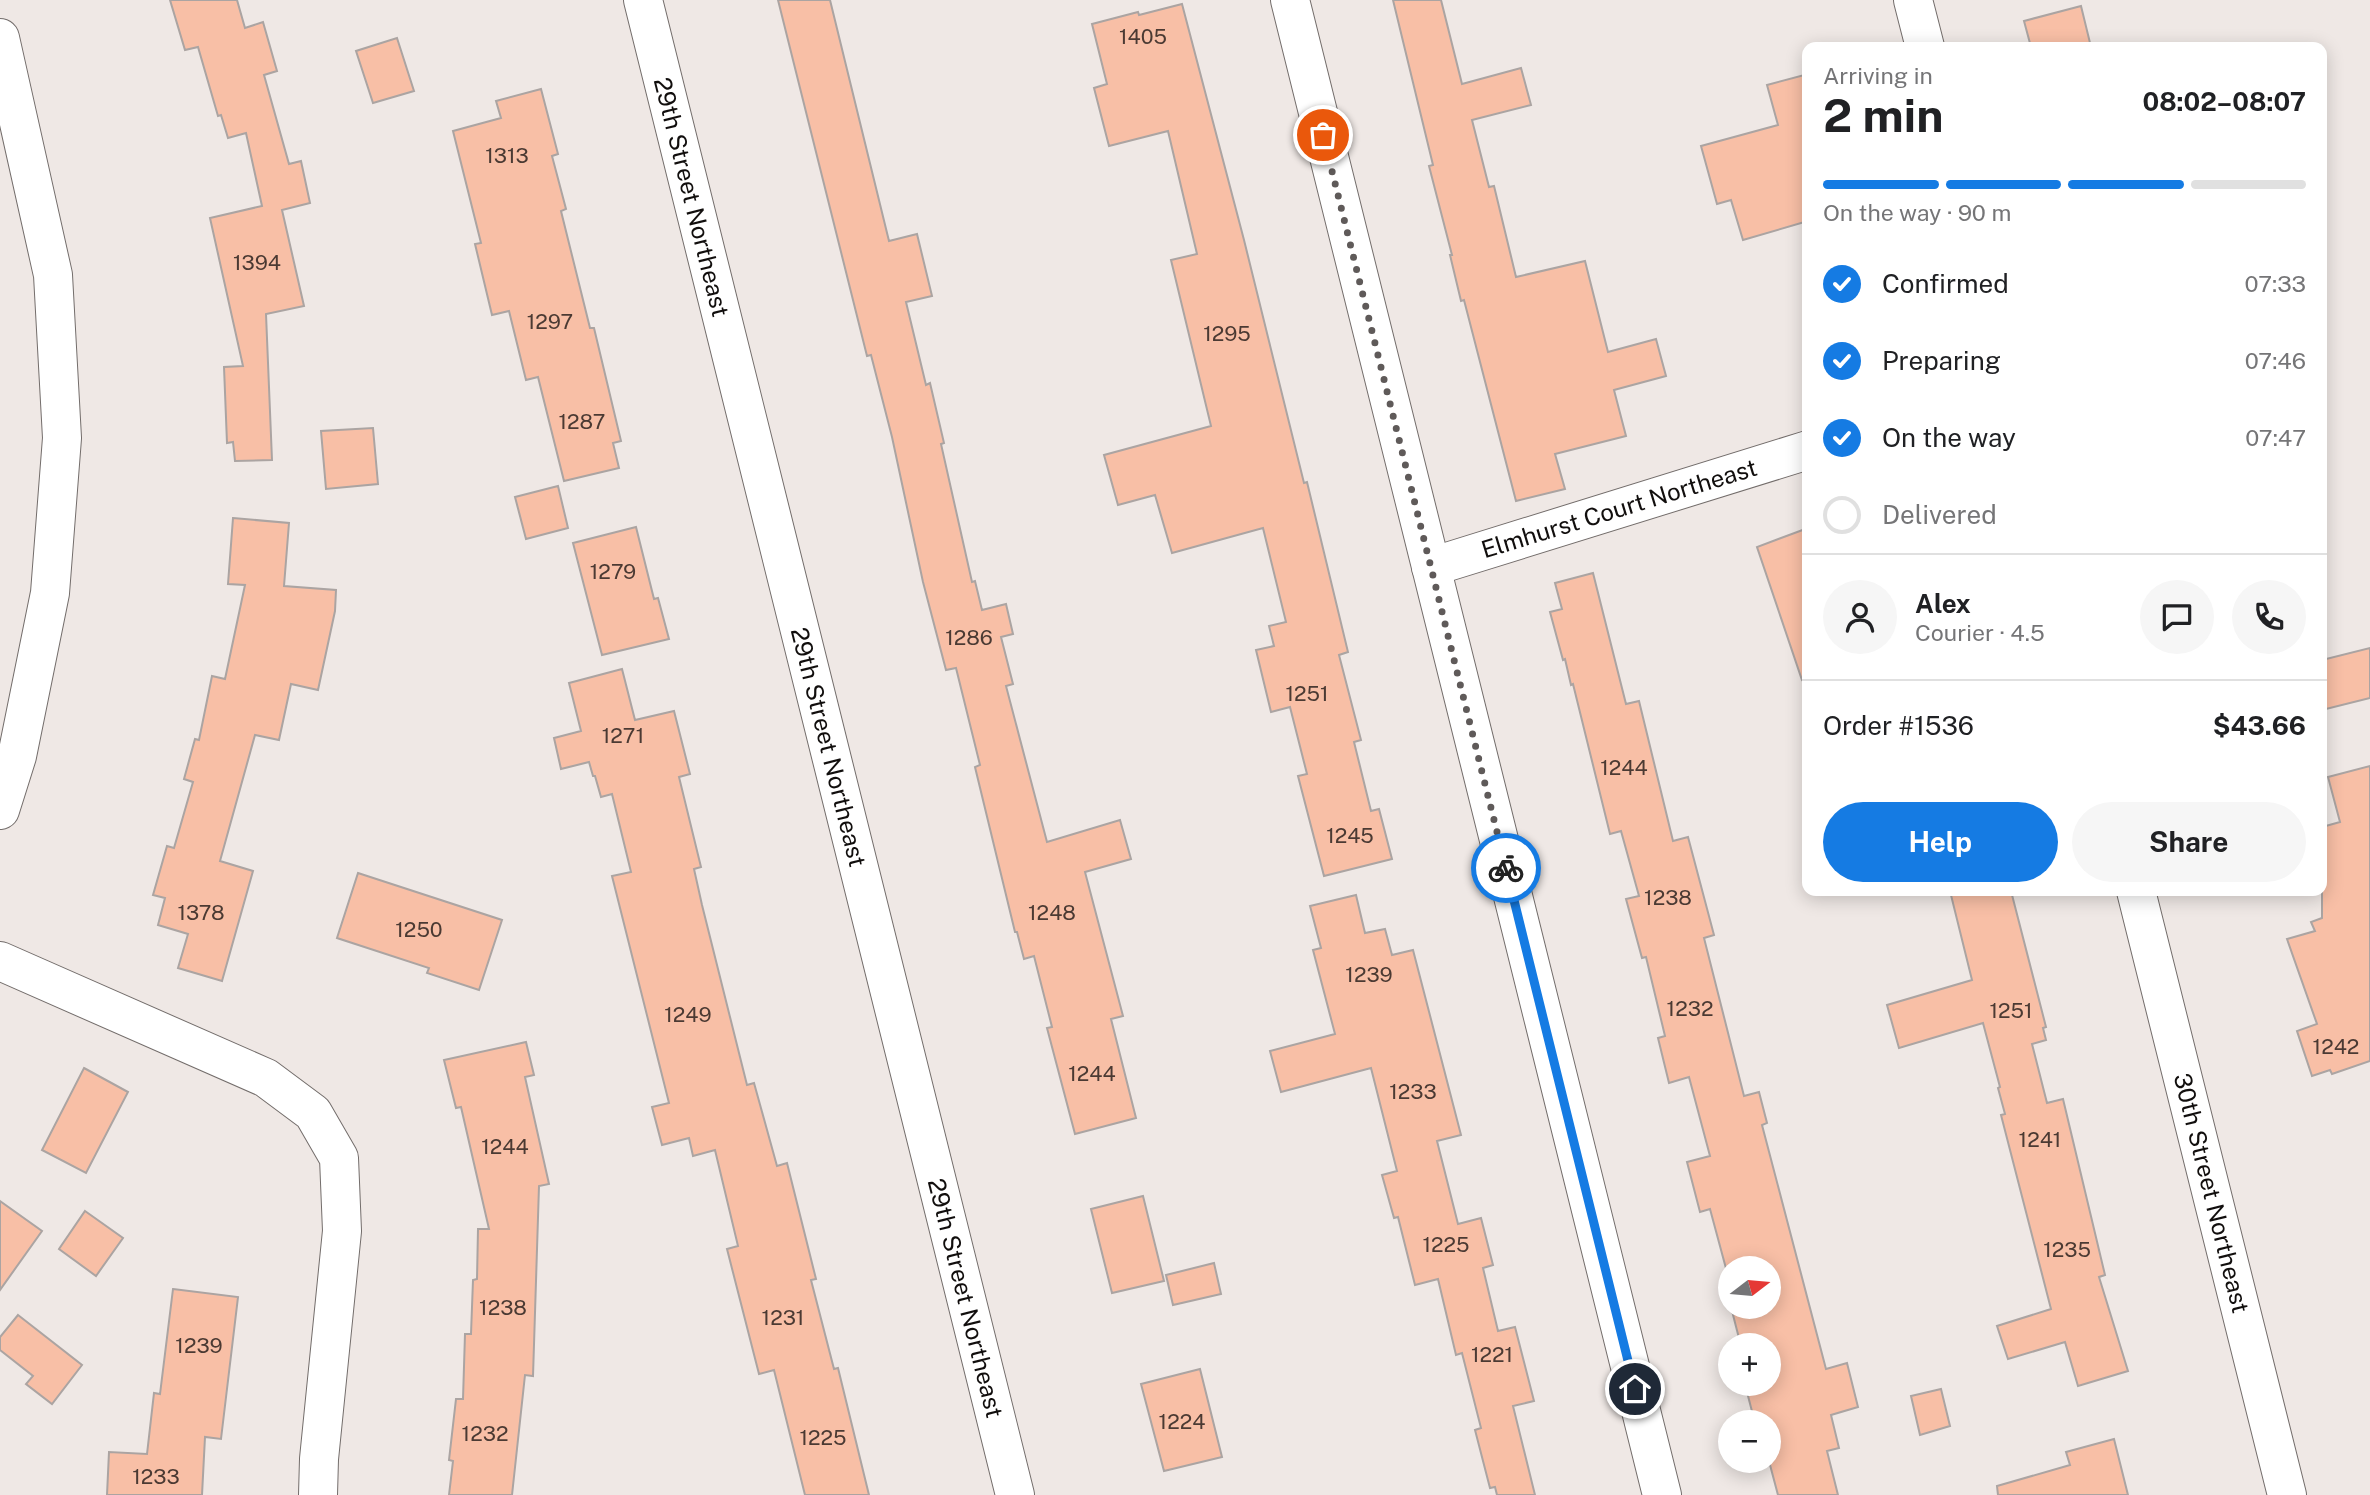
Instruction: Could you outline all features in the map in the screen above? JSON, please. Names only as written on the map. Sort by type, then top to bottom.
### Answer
[{"type":"street","name":"29th Street Northeast","points":[[643,0],[1015,1495]]},
{"type":"street","points":[[1290,0],[1662,1495]]},
{"type":"street","points":[[1913,0],[1924,42]]},
{"type":"street","points":[[0,38],[6,86],[53,275],[62,438],[50,593],[17,756],[0,810]]},
{"type":"street","name":"Elmhurst Court Northeast","points":[[1430,567],[1802,452]]},
{"type":"street","name":"30th Street Northeast","points":[[2137,896],[2287,1495]]},
{"type":"street","points":[[0,961],[266,1078],[313,1113],[339,1158],[342,1231],[319,1459],[318,1495]]},
{"type":"building","points":[[170,0],[237,0],[245,28],[263,22],[277,71],[264,75],[289,164],[301,161],[310,203],[282,210],[304,306],[266,314],[272,460],[235,461],[233,442],[227,443],[224,367],[243,366],[210,218],[262,206],[246,133],[228,138],[221,115],[218,116],[198,47],[185,50]]},
{"type":"building","points":[[778,0],[830,0],[889,241],[917,234],[932,296],[906,302],[926,385],[930,383],[972,582],[975,581],[982,610],[1006,604],[1013,634],[1001,637],[1013,684],[1006,686],[1047,842],[1120,820],[1131,859],[1085,872],[1123,1016],[1111,1019],[1136,1118],[1075,1134],[1047,1028],[1052,1027],[1034,956],[1024,959],[1015,932],[975,767],[980,765],[956,668],[946,670],[923,582],[892,437],[871,355],[867,356]]},
{"type":"building","points":[[1393,0],[1441,0],[1462,84],[1521,68],[1531,105],[1472,120],[1489,187],[1494,186],[1516,277],[1585,261],[1608,352],[1656,339],[1666,376],[1614,390],[1626,436],[1555,454],[1565,489],[1516,501],[1464,300],[1461,301],[1429,166],[1433,165]]},
{"type":"building","points":[[1182,4],[1304,483],[1307,482],[1348,652],[1339,655],[1361,740],[1354,742],[1371,811],[1379,809],[1392,859],[1324,876],[1298,776],[1307,774],[1290,707],[1271,712],[1256,650],[1274,646],[1269,626],[1286,622],[1263,528],[1172,553],[1155,495],[1118,505],[1104,455],[1211,426],[1171,260],[1197,254],[1168,131],[1109,146],[1094,88],[1107,84],[1092,24]]},
{"type":"building","points":[[2081,6],[2090,42],[2030,42],[2024,21]]},
{"type":"building","points":[[397,38],[414,91],[373,103],[356,51]]},
{"type":"building","points":[[1802,76],[1802,223],[1743,240],[1731,200],[1717,204],[1701,146],[1778,125],[1767,85]]},
{"type":"building","points":[[541,89],[558,154],[552,156],[566,209],[561,211],[590,328],[594,328],[621,441],[613,443],[619,468],[564,481],[538,377],[526,380],[509,311],[492,315],[475,244],[481,243],[453,131],[501,118],[496,101]]},
{"type":"building","points":[[373,428],[378,484],[326,489],[321,431]]},
{"type":"building","points":[[558,486],[568,528],[526,539],[515,497]]},
{"type":"building","points":[[233,518],[289,523],[284,586],[336,590],[335,611],[318,690],[291,684],[279,740],[255,735],[220,861],[253,871],[222,981],[178,968],[188,934],[158,925],[165,898],[153,895],[167,846],[174,848],[193,782],[184,779],[195,739],[199,740],[212,676],[225,679],[245,585],[228,584]]},
{"type":"building","points":[[636,527],[654,599],[658,598],[669,639],[602,655],[573,543]]},
{"type":"building","points":[[1802,530],[1802,680],[1757,547]]},
{"type":"building","points":[[1593,573],[1626,704],[1639,701],[1673,841],[1688,837],[1714,935],[1704,938],[1744,1096],[1759,1092],[1767,1123],[1762,1125],[1826,1369],[1847,1363],[1858,1407],[1831,1415],[1839,1448],[1827,1451],[1838,1495],[1778,1495],[1772,1473],[1781,1473],[1781,1410],[1752,1410],[1748,1396],[1781,1396],[1781,1333],[1738,1333],[1734,1320],[1782,1320],[1782,1256],[1723,1256],[1710,1209],[1700,1212],[1687,1162],[1710,1156],[1689,1077],[1669,1083],[1658,1038],[1665,1036],[1646,957],[1642,958],[1626,899],[1639,896],[1621,831],[1610,834],[1573,684],[1571,685],[1550,612],[1562,609],[1555,583]]},
{"type":"building","points":[[2370,648],[2370,698],[2327,709],[2327,659]]},
{"type":"building","points":[[622,669],[635,720],[674,711],[690,774],[679,777],[701,867],[694,869],[702,905],[747,1085],[754,1083],[777,1166],[787,1163],[816,1279],[811,1280],[834,1369],[838,1368],[869,1495],[805,1495],[774,1370],[759,1374],[727,1249],[738,1246],[715,1150],[693,1156],[689,1138],[662,1145],[652,1107],[669,1103],[612,876],[631,872],[612,794],[601,797],[589,762],[561,769],[554,738],[581,731],[569,683]]},
{"type":"building","points":[[2370,766],[2370,1061],[2332,1074],[2330,1070],[2312,1076],[2297,1031],[2317,1024],[2287,939],[2315,931],[2311,922],[2322,918],[2322,896],[2327,896],[2327,826],[2340,822],[2328,777]]},
{"type":"building","points":[[358,873],[502,920],[479,990],[427,973],[429,968],[337,938]]},
{"type":"building","points":[[1356,895],[1365,933],[1385,929],[1392,955],[1413,950],[1461,1135],[1437,1141],[1458,1224],[1481,1218],[1493,1265],[1483,1268],[1498,1331],[1515,1327],[1534,1401],[1513,1406],[1535,1495],[1497,1495],[1495,1487],[1490,1488],[1475,1430],[1481,1428],[1462,1353],[1456,1355],[1438,1279],[1415,1285],[1398,1217],[1394,1218],[1382,1175],[1397,1171],[1371,1068],[1281,1092],[1270,1051],[1335,1034],[1313,950],[1321,948],[1310,906]]},
{"type":"building","points":[[1951,896],[2012,896],[2046,1027],[2043,1028],[2046,1040],[2032,1044],[2047,1103],[2063,1099],[2105,1275],[2099,1277],[2128,1371],[2078,1386],[2065,1342],[2008,1359],[1997,1326],[2051,1309],[2001,1115],[2005,1114],[1998,1088],[2000,1087],[1983,1023],[1899,1048],[1887,1005],[1972,980]]},
{"type":"building","points":[[526,1042],[534,1075],[525,1077],[549,1184],[539,1186],[533,1376],[525,1375],[512,1495],[449,1495],[453,1461],[449,1460],[456,1399],[463,1399],[465,1334],[471,1334],[473,1280],[477,1279],[478,1229],[489,1229],[461,1107],[456,1108],[444,1060]]},
{"type":"building","points":[[84,1068],[128,1092],[86,1173],[42,1150]]},
{"type":"building","points":[[1143,1196],[1164,1281],[1112,1293],[1091,1209]]},
{"type":"building","points":[[0,1201],[42,1231],[0,1290]]},
{"type":"building","points":[[85,1211],[123,1238],[96,1276],[59,1249]]},
{"type":"building","points":[[1214,1263],[1221,1294],[1173,1305],[1166,1275]]},
{"type":"building","points":[[173,1289],[238,1297],[221,1439],[205,1437],[202,1495],[107,1495],[109,1452],[147,1454],[154,1393],[160,1394]]},
{"type":"building","points":[[18,1315],[82,1365],[52,1404],[26,1384],[33,1376],[0,1350],[0,1337]]},
{"type":"building","points":[[1200,1369],[1222,1457],[1164,1471],[1141,1384]]},
{"type":"building","points":[[1941,1389],[1950,1426],[1920,1435],[1911,1396]]},
{"type":"building","points":[[2114,1439],[2128,1495],[1998,1495],[1997,1486],[2070,1465],[2066,1452]]},
{"type":"way so far","points":[[1323,135],[1506,868]]},
{"type":"route","points":[[1506,868],[1635,1389]]}]
